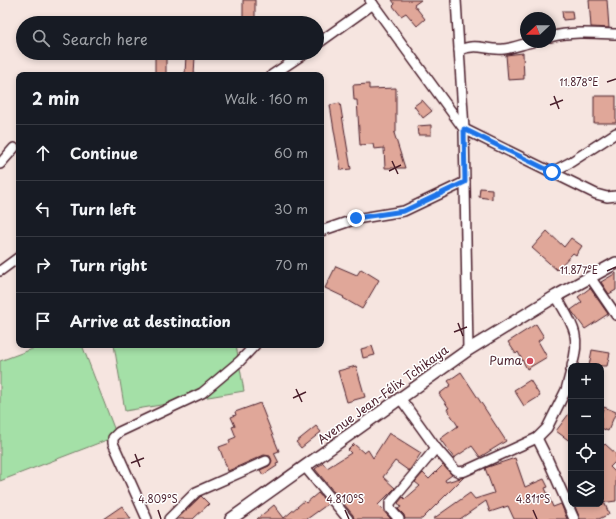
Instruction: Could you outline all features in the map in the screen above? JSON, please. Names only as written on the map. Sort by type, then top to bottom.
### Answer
[{"type":"street","points":[[456,0],[464,129],[468,350]]},
{"type":"street","points":[[324,39],[372,2],[464,129],[596,194],[607,197],[616,196]]},
{"type":"street","points":[[556,35],[577,33],[616,34]]},
{"type":"street","points":[[459,50],[470,46],[479,46],[489,49],[504,49],[520,45]]},
{"type":"street","points":[[276,72],[294,60]]},
{"type":"street","points":[[552,172],[571,162],[616,133]]},
{"type":"street","points":[[0,164],[14,148]]},
{"type":"street","points":[[324,230],[356,218],[404,211],[465,182]]},
{"type":"street","points":[[0,271],[16,259]]},
{"type":"street","name":"Avenue Jean-Félix Tchikaya","points":[[231,519],[468,350],[556,296],[616,263]]},
{"type":"street","points":[[590,277],[616,316]]},
{"type":"street","points":[[556,296],[575,331],[576,340],[572,363]]},
{"type":"street","points":[[147,519],[113,444],[113,438],[119,432],[202,393],[240,361],[252,348]]},
{"type":"street","points":[[400,398],[436,448],[455,470],[459,472],[537,438],[547,428],[566,390],[568,382]]},
{"type":"street","points":[[537,438],[574,519]]},
{"type":"street","points":[[399,519],[390,509],[390,504],[436,448]]},
{"type":"street","points":[[169,519],[196,492],[266,461]]},
{"type":"street","points":[[304,467],[348,519]]},
{"type":"green space","points":[[35,348],[83,348],[117,436],[0,481],[0,361]]},
{"type":"green space","points":[[114,348],[237,348],[244,391],[125,411]]},
{"type":"building","points":[[243,0],[255,0],[255,16],[243,16]]},
{"type":"building","points":[[392,0],[421,0],[414,5],[425,19],[417,26],[406,13],[401,16],[393,6],[395,4]]},
{"type":"building","points":[[589,0],[607,0],[609,28],[591,27]]},
{"type":"building","points":[[562,11],[572,11],[573,19],[563,20]]},
{"type":"building","points":[[523,53],[524,79],[508,80],[506,55]]},
{"type":"building","points":[[155,60],[166,60],[166,72],[155,72]]},
{"type":"building","points":[[186,60],[195,60],[194,72],[185,72]]},
{"type":"building","points":[[369,84],[369,89],[396,88],[396,132],[394,133],[405,168],[385,168],[384,148],[374,149],[373,144],[360,145],[357,100],[354,100],[353,85]]},
{"type":"building","points":[[594,96],[616,96],[616,123],[594,123]]},
{"type":"building","points":[[422,100],[432,111],[423,118],[414,106]]},
{"type":"building","points":[[340,103],[351,169],[341,170],[330,105]]},
{"type":"building","points":[[431,125],[431,135],[418,135],[417,126]]},
{"type":"building","points":[[480,188],[492,189],[492,199],[479,197]]},
{"type":"building","points":[[547,231],[564,247],[571,238],[582,246],[576,255],[573,253],[557,270],[532,248]]},
{"type":"building","points":[[336,266],[357,275],[361,269],[379,280],[362,309],[343,298],[344,297],[325,288]]},
{"type":"building","points":[[616,273],[616,290],[609,294],[601,282]]},
{"type":"building","points":[[590,288],[608,314],[585,329],[571,310],[582,302],[578,297]]},
{"type":"building","points":[[536,324],[544,337],[538,341],[547,357],[527,369],[518,352],[516,354],[508,342]]},
{"type":"building","points":[[372,346],[375,355],[363,358],[361,349]]},
{"type":"building","points":[[592,350],[610,353],[607,366],[604,366],[604,363],[590,363]]},
{"type":"building","points":[[356,366],[365,397],[347,402],[338,371]]},
{"type":"building","points":[[461,372],[506,441],[480,457],[472,446],[454,458],[440,439],[458,426],[447,409],[449,408],[439,394],[451,385],[448,381]]},
{"type":"building","points":[[530,380],[540,396],[524,406],[514,390]]},
{"type":"building","points":[[260,403],[279,451],[274,453],[279,463],[263,475],[260,470],[269,466],[272,461],[270,456],[264,455],[228,471],[219,447],[230,443],[229,440],[236,437],[232,427],[235,426],[231,417],[236,415],[235,412]]},
{"type":"building","points":[[604,407],[616,412],[608,431],[604,429]]},
{"type":"building","points":[[568,415],[568,440],[556,431]]},
{"type":"building","points":[[316,426],[321,432],[301,448],[296,442]]},
{"type":"building","points":[[389,433],[421,453],[409,471],[395,461],[383,477],[395,488],[378,505],[391,519],[354,519],[353,515],[315,469],[323,463],[327,468],[351,453],[348,450],[354,444],[364,453],[368,450],[373,458]]},
{"type":"building","points":[[605,444],[616,454],[616,461],[610,467],[616,473],[616,501],[604,503],[604,471]]},
{"type":"building","points":[[515,458],[525,487],[544,479],[548,487],[545,488],[553,507],[561,504],[567,519],[514,519],[508,506],[490,512],[486,501],[460,519],[433,519],[470,493],[475,499],[494,493],[485,468]]},
{"type":"building","points":[[443,465],[452,475],[445,480],[446,482],[464,477],[422,519],[405,519],[404,515],[398,509],[401,507],[398,503],[403,497],[405,499],[420,486],[415,482],[423,473],[429,479]]},
{"type":"building","points":[[318,493],[328,504],[307,519],[257,519],[274,505],[284,518],[304,501],[306,503]]},
{"type":"building","points":[[201,496],[209,504],[193,519],[177,519]]},
{"type":"building","points":[[605,504],[609,514],[599,519],[580,519],[575,507],[604,507]]},
{"type":"building","points":[[122,506],[131,519],[103,519]]},
{"type":"place","name":"Puma","points":[[530,361]]},
{"type":"route","points":[[356,218],[404,211],[465,182],[464,129],[552,172]]}]
